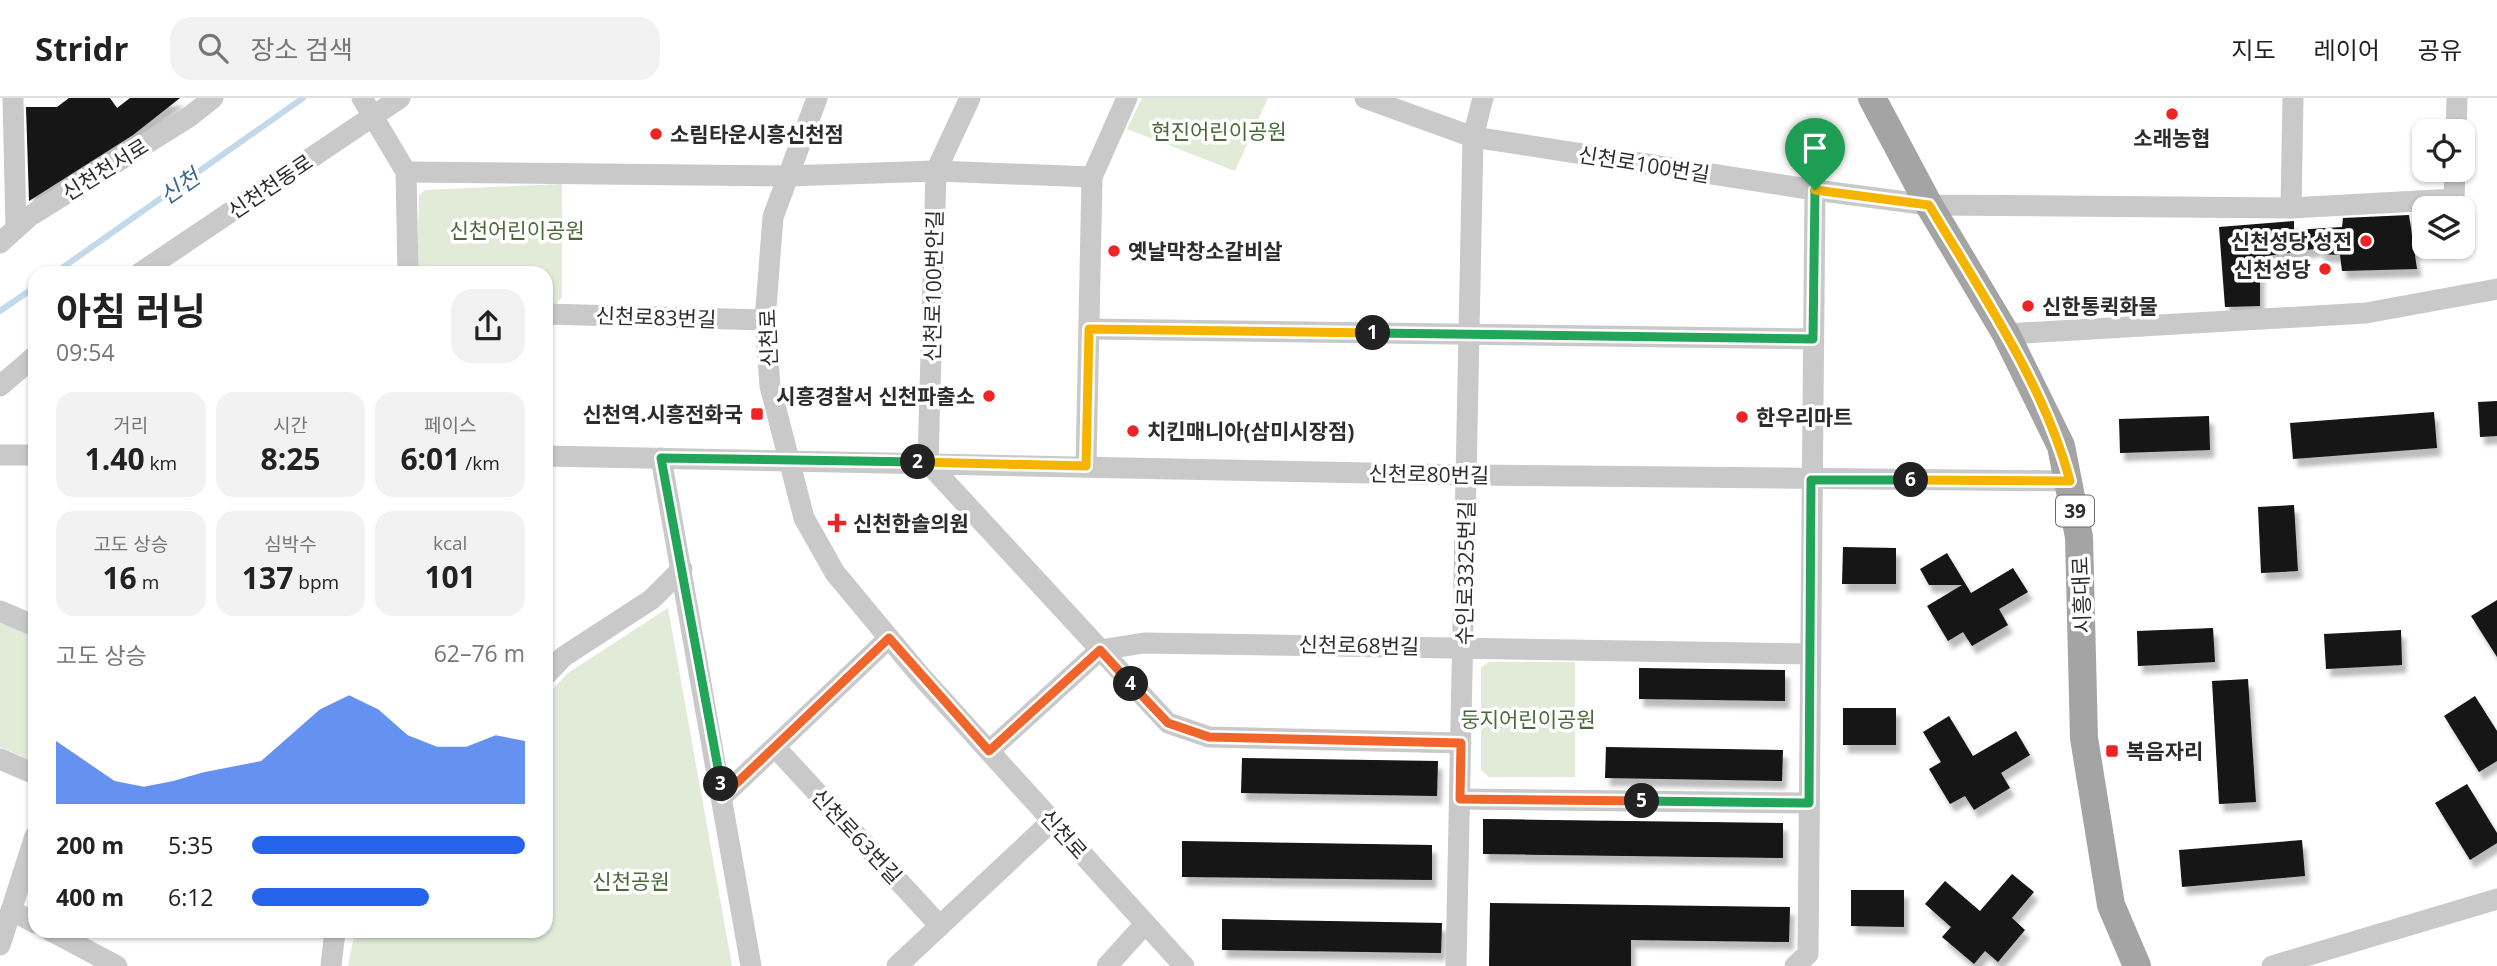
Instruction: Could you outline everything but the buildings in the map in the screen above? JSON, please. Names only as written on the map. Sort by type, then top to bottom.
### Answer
[{"type":"main road","name":"시흥대로","points":[[1872,98],[1929,205],[2006,334],[2061,446],[2079,537],[2084,738],[2111,905],[2137,966]]},
{"type":"street","points":[[13,98],[16,228]]},
{"type":"street","name":"신천천서로","points":[[0,243],[30,216],[189,117],[213,98]]},
{"type":"street","name":"신천로","points":[[817,98],[786,176],[774,217],[765,320],[770,386],[804,518],[835,573],[889,638],[1184,966]]},
{"type":"street","name":"신천로100번안길","points":[[928,463],[936,172],[970,98]]},
{"type":"street","points":[[1086,466],[1092,177],[1127,98]]},
{"type":"street","name":"신천로100번길","points":[[1365,98],[1473,137],[1929,205],[2291,208],[2454,199],[2455,182]]},
{"type":"street","name":"수인로3325번길","points":[[1456,966],[1473,137],[1483,98]]},
{"type":"street","points":[[2291,208],[2293,98]]},
{"type":"street","points":[[2456,119],[2457,98]]},
{"type":"street","name":"신천천동로","points":[[150,266],[367,105],[396,99]]},
{"type":"street","points":[[367,105],[406,173],[408,266]]},
{"type":"street","points":[[406,173],[786,176],[936,172],[1092,177]]},
{"type":"street","points":[[1808,962],[1815,190]]},
{"type":"street","points":[[2006,334],[2366,313],[2497,289]]},
{"type":"street","name":"신천로83번길","points":[[553,314],[765,320]]},
{"type":"street","points":[[1089,329],[1813,339]]},
{"type":"street","points":[[0,386],[28,362]]},
{"type":"street","points":[[0,455],[28,455]]},
{"type":"street","name":"신천로80번길","points":[[553,456],[1467,475],[2070,481]]},
{"type":"street","points":[[661,458],[751,966]]},
{"type":"street","points":[[928,463],[1168,723],[1209,737],[1461,743]]},
{"type":"street","points":[[553,668],[563,657],[652,599],[682,569]]},
{"type":"street","points":[[0,611],[28,623]]},
{"type":"street","points":[[722,797],[889,638]]},
{"type":"street","name":"신천로68번길","points":[[1100,650],[1144,643],[1463,646],[1810,654]]},
{"type":"street","points":[[989,751],[1100,650]]},
{"type":"street","name":"신천로63번길","points":[[775,747],[940,926]]},
{"type":"street","points":[[0,759],[28,771]]},
{"type":"street","points":[[1460,799],[1809,803]]},
{"type":"street","points":[[897,966],[1052,821]]},
{"type":"street","points":[[0,945],[28,858]]},
{"type":"street","points":[[2272,966],[2497,899]]},
{"type":"street","points":[[11,910],[28,919]]},
{"type":"street","points":[[1107,966],[1146,924]]},
{"type":"street","points":[[64,938],[117,966]]},
{"type":"street","points":[[331,966],[333,938]]},
{"type":"green space","name":"현진어린이공원","points":[[1142,98],[1268,98],[1235,171],[1127,129]]},
{"type":"green space","name":"신천어린이공원","points":[[562,184],[562,297],[553,304],[553,266],[417,266],[419,195],[425,190]]},
{"type":"green space","name":"신천공원","points":[[668,608],[732,966],[348,966],[354,938],[553,938],[553,689],[568,673]]},
{"type":"green space","points":[[0,617],[28,629],[28,759],[0,747]]},
{"type":"green space","name":"둥지어린이공원","points":[[1488,662],[1575,662],[1575,777],[1489,777],[1481,770],[1481,668]]},
{"type":"waterway","name":"신천","points":[[65,266],[303,98]]},
{"type":"waterway","name":"신천","points":[[0,311],[28,292]]},
{"type":"place","name":"소래농협","points":[[2172,114]]},
{"type":"place","name":"소림타운시흥신천점","points":[[656,134]]},
{"type":"place","name":"신천성당 성전","points":[[2366,241]]},
{"type":"place","name":"옛날막창소갈비살","points":[[1114,251]]},
{"type":"place","name":"신천성당","points":[[2325,269]]},
{"type":"place","name":"신한통퀵화물","points":[[2028,306]]},
{"type":"place","name":"시흥경찰서 신천파출소","points":[[989,396]]},
{"type":"place","name":"신천역.시흥전화국","points":[[757,414]]},
{"type":"place","name":"한우리마트","points":[[1742,417]]},
{"type":"place","name":"치킨매니아(삼미시장점)","points":[[1133,431]]},
{"type":"place","name":"신천한솔의원","points":[[837,523]]},
{"type":"place","name":"복음자리","points":[[2112,751]]},
{"type":"route","points":[[1815,190],[1929,205],[2006,334],[2061,446],[2070,481],[1811,480],[1809,803],[1460,799],[1461,743],[1209,737],[1168,723],[1100,650],[989,751],[889,638],[722,797],[661,458],[1086,466],[1089,329],[1813,339],[1815,190]]}]
